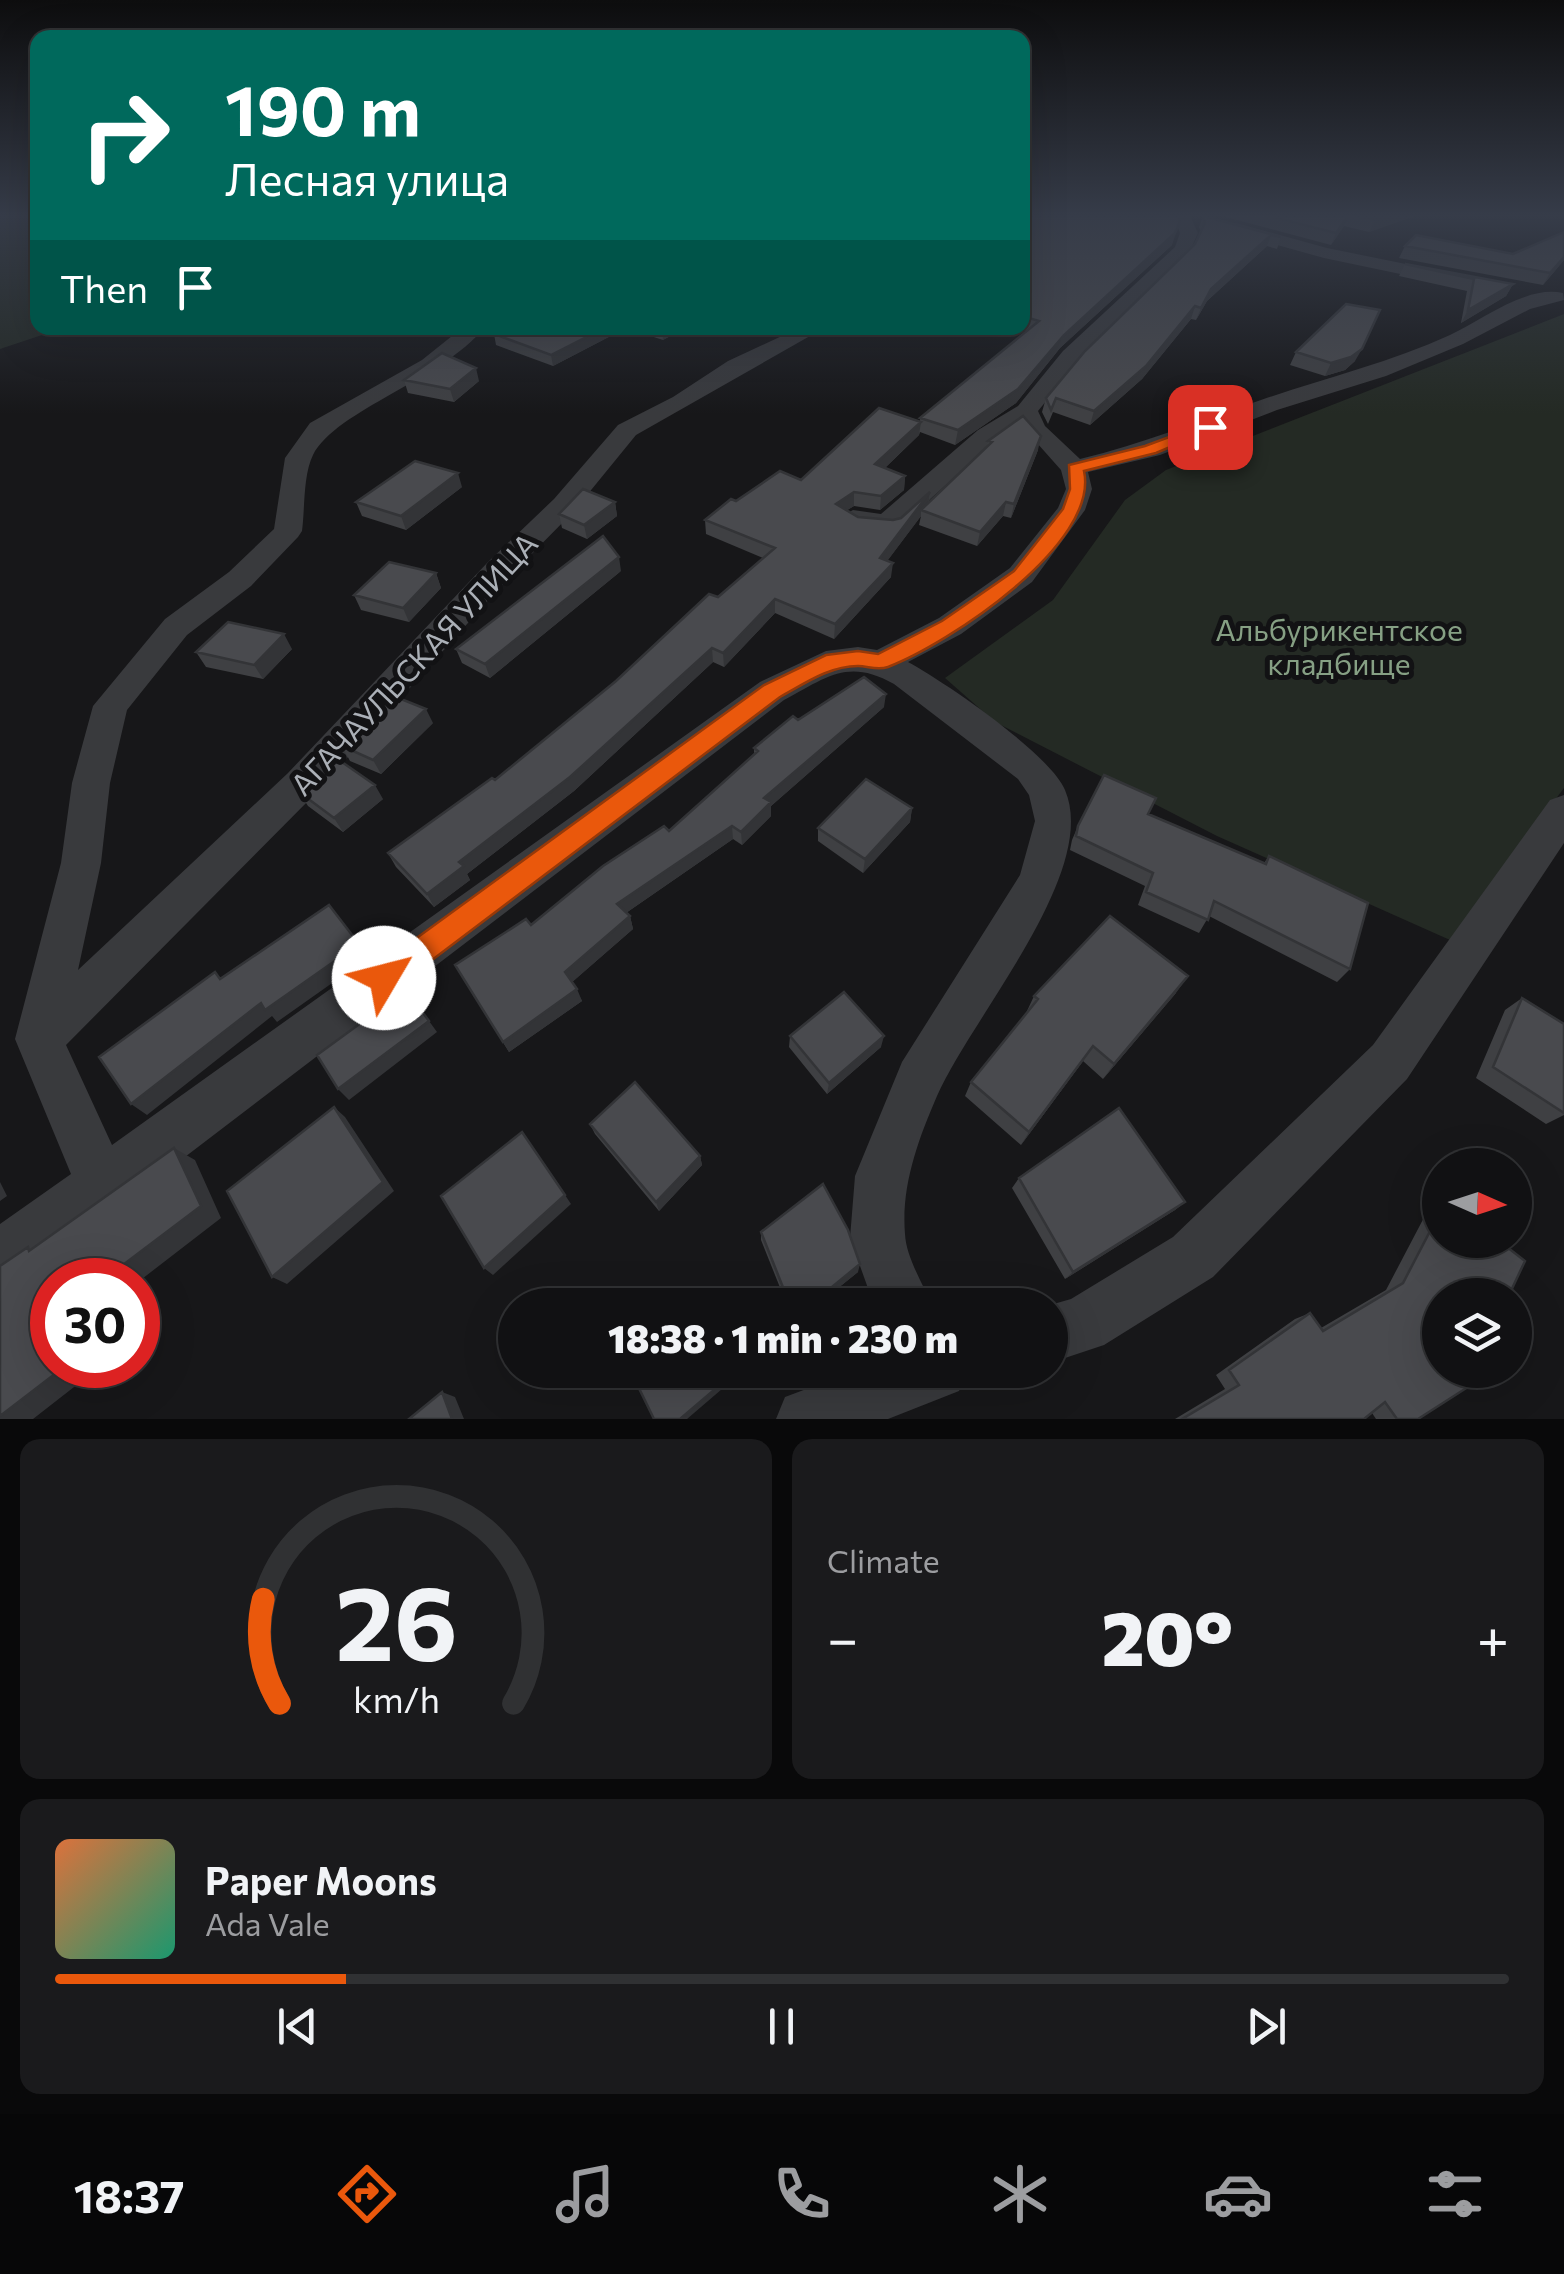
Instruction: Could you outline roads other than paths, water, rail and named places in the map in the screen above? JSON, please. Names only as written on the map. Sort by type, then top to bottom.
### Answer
[{"type":"street","points":[[853,518],[887,523],[987,435],[1026,411],[1071,356],[1149,282]]},
{"type":"street","points":[[1508,289],[1560,297]]},
{"type":"street","points":[[1074,468],[1150,450],[1269,405],[1378,371],[1456,340],[1523,305],[1560,297]]},
{"type":"street","points":[[103,1186],[39,1038],[82,863],[91,783],[110,706],[176,627],[240,579],[288,531],[298,458],[319,428],[430,366],[466,335]]},
{"type":"street","name":"АГАЧАУЛЬСКАЯ УЛИЦА","points":[[39,1038],[301,784],[499,569],[564,506],[627,430],[682,402],[736,366],[800,335]]},
{"type":"street","points":[[881,662],[950,626],[1021,575],[1071,510],[1079,489],[1074,468],[1035,428],[1026,411]]},
{"type":"street","points":[[0,1256],[103,1186],[772,691],[826,663],[858,658],[881,662],[906,676],[1030,769],[1047,791],[1055,821],[1039,881],[919,1078],[881,1176],[878,1238],[897,1288]]},
{"type":"street","points":[[1068,1329],[1084,1324],[1193,1257],[1390,1062],[1564,810]]},
{"type":"street","points":[[806,1419],[890,1388]]},
{"type":"park label","name":"Альбурикентское кладбище","points":[[1339,645]]}]
